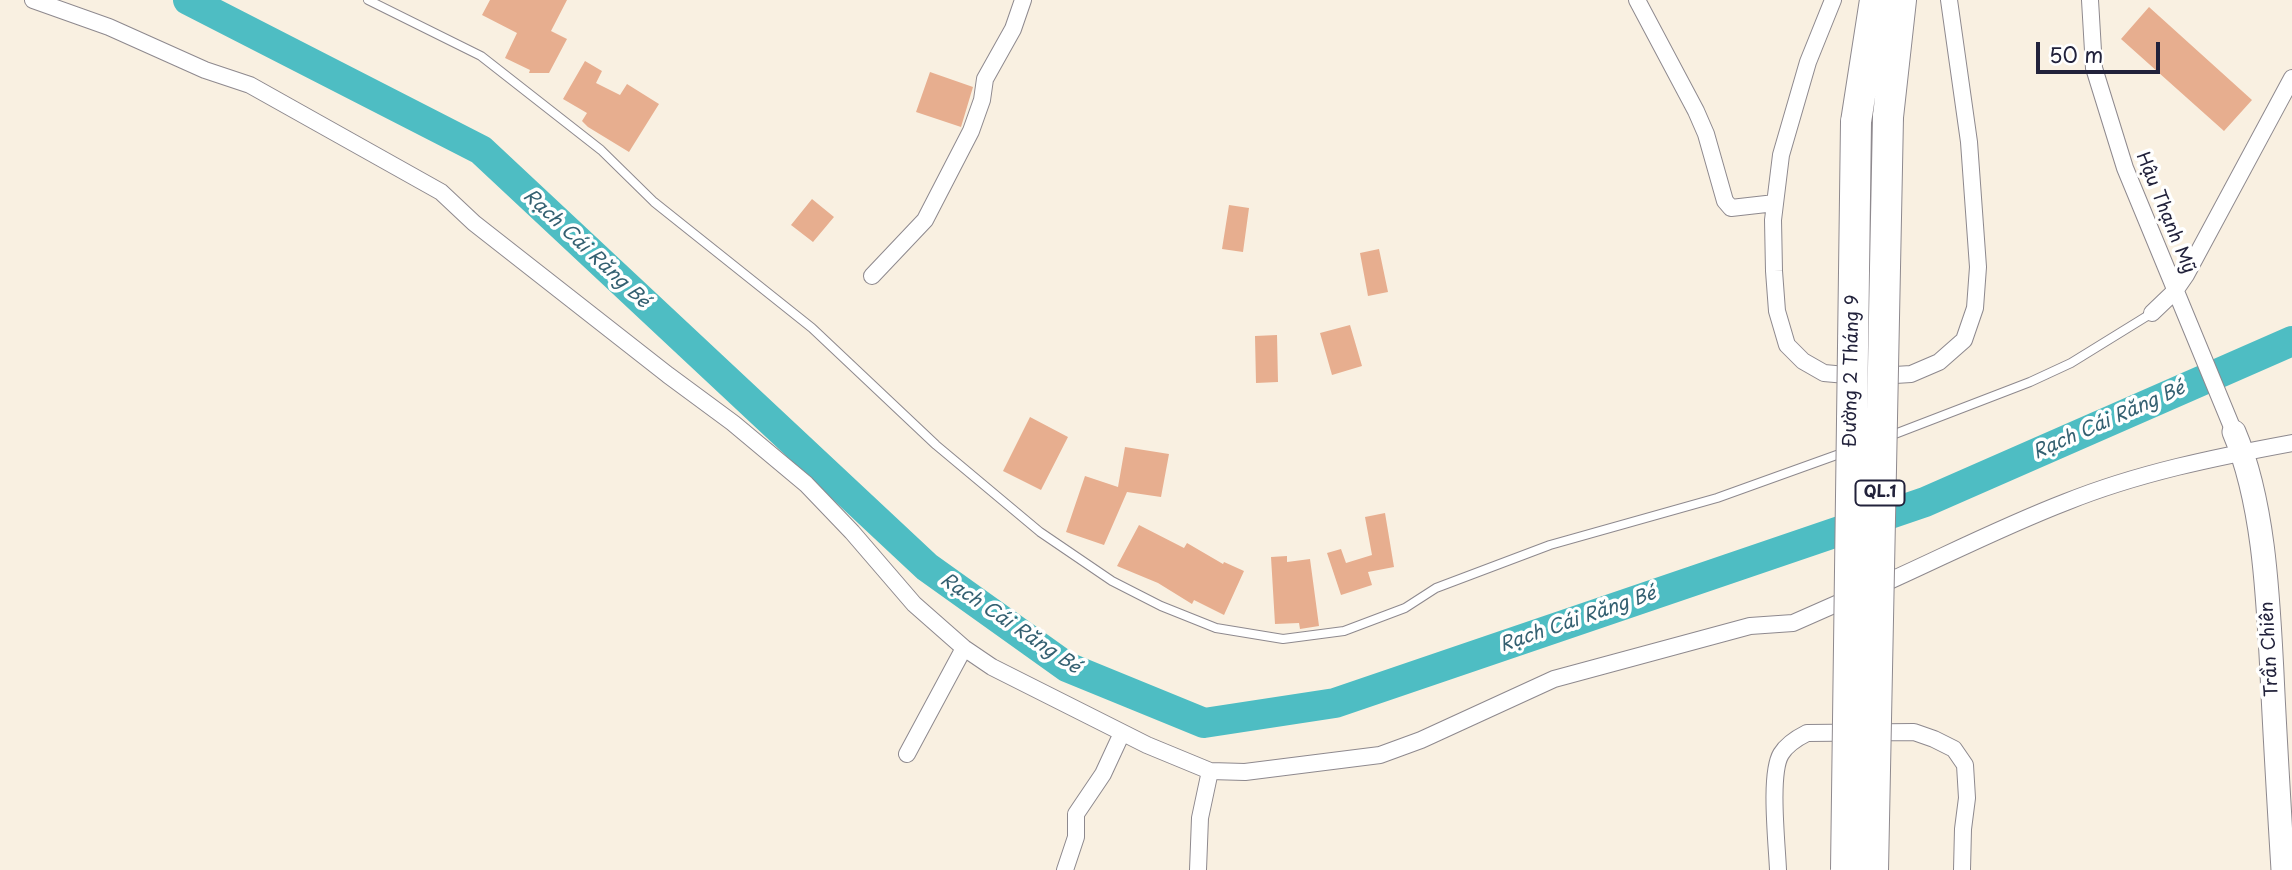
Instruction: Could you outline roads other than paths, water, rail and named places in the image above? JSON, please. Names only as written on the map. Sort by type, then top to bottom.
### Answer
[{"type":"highway","name":"Đường 2 Tháng 9","points":[[1846,870],[1856,122],[1875,0]]},
{"type":"highway","name":"Đường 2 Tháng 9","points":[[1873,870],[1888,117],[1900,0]]},
{"type":"street","points":[[33,0],[109,27],[205,70],[250,85],[441,192],[474,223],[733,423],[806,484],[852,531],[914,604],[964,648],[992,667],[1122,733],[1210,771],[1245,772],[1380,755],[1421,740],[1554,679],[1750,626],[1793,623],[2066,502],[2238,442],[2292,443]]},
{"type":"street","points":[[873,276],[925,220],[971,131],[982,100],[985,79],[1013,29],[1023,0]]},
{"type":"street","points":[[1637,0],[1696,111],[1706,134],[1725,201],[1731,208],[1737,209],[1775,203]]},
{"type":"street","points":[[1833,0],[1808,62],[1781,155],[1775,203],[1777,312],[1787,345],[1803,361],[1825,373],[1860,377],[1911,374],[1939,362],[1964,340],[1975,308],[1978,267],[1969,142],[1949,0]]},
{"type":"street","name":"Hậu Thạnh Mỹ","points":[[2090,0],[2094,68],[2125,168],[2238,442]]},
{"type":"street","points":[[2152,313],[2175,291],[2186,275],[2292,78]]},
{"type":"street","name":"Trần Chiên","points":[[2238,442],[2260,533],[2269,613],[2283,870]]},
{"type":"street","points":[[907,754],[964,648]]},
{"type":"street","points":[[1778,870],[1775,785],[1780,755],[1793,741],[1807,733],[1914,732],[1954,749],[1965,765],[1967,798],[1962,870]]},
{"type":"street","points":[[1065,870],[1076,837],[1076,814],[1103,774],[1122,733]]},
{"type":"street","points":[[1199,870],[1200,818],[1210,771]]},
{"type":"lane","points":[[368,0],[481,56],[601,150],[654,202],[812,328],[936,445],[1040,533],[1112,581],[1161,606],[1216,628],[1283,639],[1343,631],[1405,608],[1436,588],[1550,545],[1717,498],[1856,447]]},
{"type":"lane","points":[[1868,443],[2030,382],[2071,363],[2152,313]]},
{"type":"waterway","name":"Rạch Cái Răng Bé","points":[[188,0],[481,150],[927,567],[1067,667],[1204,723],[1335,703],[1925,502],[2292,341]]}]
